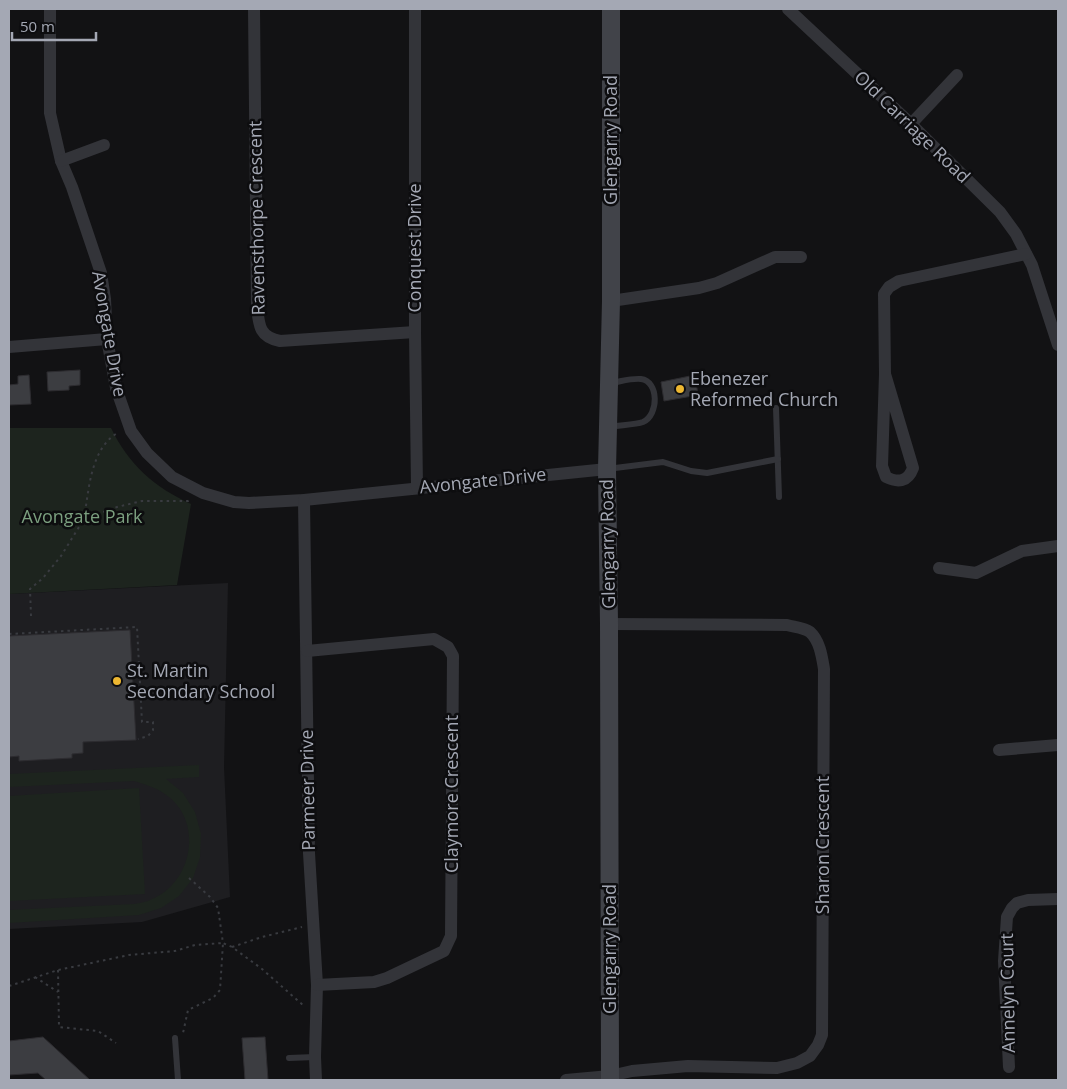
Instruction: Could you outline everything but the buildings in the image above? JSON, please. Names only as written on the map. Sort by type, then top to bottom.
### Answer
[{"type":"street","name":"Avongate Drive","points":[[50,9],[50,113],[61,161],[72,187],[101,273],[105,299],[107,339],[116,388],[129,426],[147,453],[172,477],[200,492],[234,502],[249,503],[304,500],[607,469]]},
{"type":"street","name":"Ravensthorpe Crescent","points":[[254,9],[257,307],[259,324],[264,335],[272,340],[280,341],[415,332]]},
{"type":"street","name":"Conquest Drive","points":[[415,9],[417,487]]},
{"type":"street","name":"Glengarry Road","points":[[610,1078],[607,469],[611,301],[611,9]]},
{"type":"street","name":"Old Carriage Road","points":[[788,9],[911,124],[1000,212],[1016,234],[1032,265],[1058,346]]},
{"type":"street","points":[[911,124],[957,74]]},
{"type":"street","points":[[61,161],[104,145]]},
{"type":"street","points":[[885,374],[913,468],[911,474],[904,480],[895,481],[886,477],[882,466],[885,374],[884,294],[889,287],[899,281],[1026,254]]},
{"type":"street","points":[[611,301],[698,288],[717,283],[775,257],[801,257]]},
{"type":"street","points":[[9,347],[107,339]]},
{"type":"street","name":"Parmeer Drive","points":[[304,500],[309,853],[317,985],[316,1080]]},
{"type":"street","points":[[939,568],[976,573],[1022,551],[1058,546]]},
{"type":"street","name":"Sharon Crescent","points":[[609,624],[787,625],[810,632],[822,655],[824,669],[822,1035],[818,1045],[810,1056],[797,1063],[777,1068],[688,1066],[632,1071],[610,1078]]},
{"type":"street","name":"Claymore Crescent","points":[[307,651],[434,639],[448,647],[453,656],[452,936],[444,950],[387,978],[374,982],[317,985]]},
{"type":"street","points":[[999,750],[1058,745]]},
{"type":"street","name":"Annelyn Court","points":[[1009,1067],[1004,961],[1007,917],[1017,903],[1028,900],[1058,899]]},
{"type":"street","points":[[566,1080],[610,1078]]},
{"type":"lane","points":[[608,427],[644,422],[652,414],[656,398],[650,384],[642,379],[609,383]]},
{"type":"lane","points":[[776,408],[779,497]]},
{"type":"lane","points":[[607,469],[663,462],[691,471],[707,473],[778,459]]},
{"type":"lane","points":[[175,1038],[178,1080]]},
{"type":"lane","points":[[288,1058],[315,1057]]},
{"type":"path","points":[[31,616],[30,589],[43,578],[61,556],[84,519],[96,458],[115,434],[129,426]]},
{"type":"path","points":[[84,519],[142,501],[188,501],[200,492]]},
{"type":"path","points":[[9,634],[137,627],[142,722],[152,722],[153,730],[148,736],[138,739]]},
{"type":"path","points":[[183,1033],[188,1010],[213,998],[220,990],[223,943],[218,908],[210,897],[189,878]]},
{"type":"path","points":[[232,947],[262,937],[312,925]]},
{"type":"path","points":[[9,986],[58,970],[129,955],[175,951],[195,945],[223,943],[232,947],[262,969],[302,1005],[316,1008]]},
{"type":"path","points":[[58,970],[59,1027],[98,1031],[116,1043]]},
{"type":"path","points":[[35,976],[58,992]]},
{"type":"shaded area","name":"St. Martin Secondary School","points":[[228,583],[224,767],[230,897],[142,922],[9,929],[9,594]]},
{"type":"green space","name":"Avongate Park","points":[[9,428],[111,428],[126,453],[144,474],[165,490],[191,504],[177,585],[9,594]]},
{"type":"green space","points":[[199,765],[199,777],[166,779],[183,793],[195,812],[201,834],[200,857],[193,878],[179,896],[161,908],[139,915],[9,923],[9,910],[134,904],[150,900],[166,891],[176,880],[184,867],[189,837],[186,822],[180,808],[165,794],[148,785],[134,781],[9,787],[9,774]]},
{"type":"green space","points":[[139,788],[145,894],[9,901],[9,796]]},
{"type":"place","name":"Ebenezer Reformed Church","points":[[680,389]]},
{"type":"place","name":"St. Martin Secondary School","points":[[117,681]]}]
